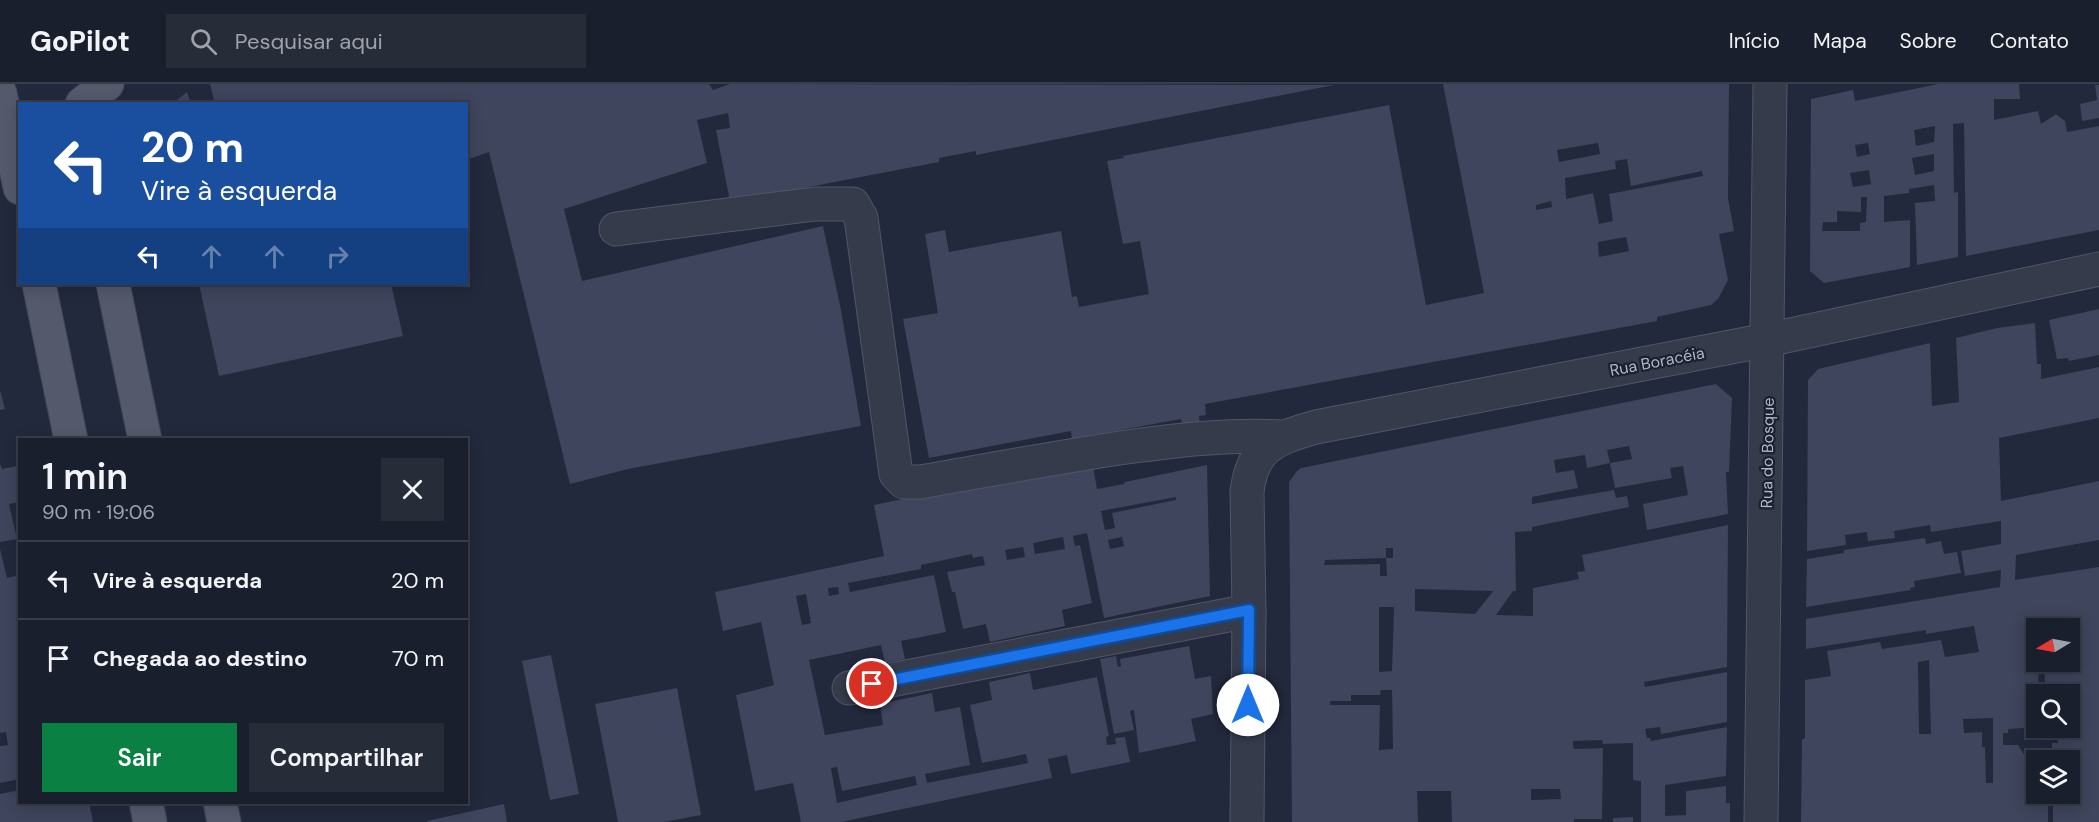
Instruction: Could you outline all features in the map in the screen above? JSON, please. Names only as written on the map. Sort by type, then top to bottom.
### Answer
[{"type":"main road","points":[[73,84],[76,102]]},
{"type":"main road","points":[[84,102],[107,84]]},
{"type":"main road","points":[[0,93],[13,166]]},
{"type":"main road","points":[[39,285],[71,438]]},
{"type":"main road","points":[[113,285],[145,438]]},
{"type":"main road","points":[[146,804],[150,822]]},
{"type":"main road","points":[[220,804],[224,822]]},
{"type":"street","name":"Rua do Bosque","points":[[1761,822],[1770,84]]},
{"type":"street","points":[[616,230],[815,204],[853,204],[861,218],[896,474],[904,482],[920,482],[1088,453],[1196,438],[1243,435],[1282,437]]},
{"type":"street","name":"Rua Boracéia","points":[[1246,822],[1249,610],[1246,492],[1254,462],[1265,449],[1282,437],[1316,427],[1767,340],[2099,269]]},
{"type":"street","points":[[849,688],[1249,610]]},
{"type":"building","points":[[210,84],[709,84],[713,90],[730,84],[1334,85],[976,155],[976,151],[939,158],[939,162],[730,202],[716,130],[730,128],[728,113],[697,120],[707,163],[564,209],[582,281],[823,226],[841,310],[861,426],[628,469],[570,484],[489,152],[468,159],[468,102],[214,102]]},
{"type":"building","points":[[1443,84],[1729,84],[1728,198],[1734,231],[1719,234],[1728,280],[1718,299],[1711,305],[1657,317],[1657,321],[1205,404],[1206,415],[1199,416],[1200,425],[1183,428],[1181,419],[1072,439],[1071,431],[929,458],[903,319],[938,313],[925,234],[945,230],[949,252],[1061,231],[1072,297],[1077,296],[1079,307],[1149,294],[1140,241],[1123,244],[1107,161],[1389,105],[1426,305],[1484,293]],"holes":[[[1598,143],[1600,154],[1559,162],[1557,150]],[[1627,159],[1631,186],[1702,171],[1703,176],[1609,194],[1613,221],[1599,224],[1593,193],[1566,199],[1565,178],[1616,169],[1615,161]],[[1551,201],[1552,207],[1536,210],[1536,205]],[[1626,237],[1629,251],[1599,257],[1598,242]]]},
{"type":"building","points":[[1938,84],[2019,84],[2020,99],[1994,99],[1994,120],[2038,111],[2041,124],[2056,114],[2065,121],[2067,132],[2099,126],[2099,230],[1966,256],[1964,123],[1953,124],[1954,193],[1958,192],[1958,257],[1917,265],[1915,203],[1935,201],[1934,185],[1909,189],[1909,193],[1884,196],[1884,222],[1910,220],[1910,267],[1824,283],[1810,271],[1811,99],[1853,90],[1855,101]],"holes":[[[1935,126],[1934,142],[1916,146],[1914,130]],[[1868,143],[1870,154],[1857,157],[1855,145]],[[1934,154],[1934,171],[1915,175],[1912,158]],[[1869,170],[1871,184],[1853,187],[1850,173]],[[1861,197],[1867,197],[1866,222],[1860,223],[1860,231],[1822,231],[1823,222],[1837,222],[1837,211],[1861,212]]]},
{"type":"building","points":[[2095,85],[2099,85],[2099,118],[2082,121],[2080,104],[2097,100]]},
{"type":"building","points":[[187,92],[190,102],[174,102]]},
{"type":"building","points":[[199,285],[391,285],[403,336],[219,376]]},
{"type":"building","points":[[2099,309],[2099,355],[2069,361],[2068,358],[2057,359],[2049,320]]},
{"type":"building","points":[[2035,323],[2037,364],[2041,364],[2041,379],[2099,367],[2099,418],[1999,438],[2001,501],[2099,481],[2099,540],[2016,555],[2015,580],[2099,567],[2099,822],[2053,822],[2053,804],[2080,804],[2080,750],[2052,750],[2052,743],[2058,743],[2058,738],[2080,738],[2080,684],[2045,683],[2044,672],[2080,672],[2080,618],[2026,618],[2026,672],[2038,672],[2039,684],[2026,684],[2026,728],[2008,729],[2008,733],[2003,733],[2003,745],[2018,745],[2025,756],[2026,804],[2048,804],[2048,822],[1801,822],[1805,680],[1831,676],[1827,651],[1880,642],[1882,649],[1941,640],[1945,657],[1979,652],[1974,626],[1926,634],[1926,630],[1806,649],[1806,619],[2000,587],[2001,570],[1965,576],[1961,551],[2001,544],[2001,521],[1931,532],[1930,525],[1894,531],[1895,538],[1868,541],[1867,532],[1845,535],[1846,545],[1807,551],[1808,380],[1818,369],[1930,343],[1932,406],[1959,402],[1956,338],[1997,328]],"holes":[[[1929,660],[1931,734],[1919,734],[1918,662]],[[1993,718],[1993,783],[1986,783],[1985,747],[1982,747],[1982,732],[1964,733],[1963,719]]]},
{"type":"building","points":[[1716,384],[1732,398],[1729,472],[1726,472],[1728,514],[1647,530],[1643,504],[1688,495],[1683,466],[1670,468],[1672,478],[1615,488],[1610,463],[1587,468],[1585,455],[1554,460],[1556,473],[1574,470],[1578,488],[1532,497],[1532,504],[1614,490],[1616,498],[1627,496],[1629,507],[1532,527],[1532,531],[1515,532],[1516,591],[1513,591],[1496,615],[1533,616],[1533,588],[1579,579],[1577,572],[1585,571],[1582,555],[1728,525],[1727,667],[1644,682],[1645,687],[1727,672],[1727,722],[1661,734],[1660,727],[1645,729],[1647,738],[1651,741],[1727,727],[1726,776],[1665,785],[1665,816],[1686,815],[1686,791],[1726,786],[1726,803],[1730,803],[1730,822],[1641,822],[1641,781],[1633,780],[1633,743],[1603,744],[1602,740],[1573,741],[1573,745],[1574,749],[1603,748],[1602,819],[1574,819],[1574,822],[1452,822],[1451,791],[1417,791],[1418,822],[1292,822],[1289,482],[1297,471],[1301,468]],"holes":[[[1629,446],[1632,459],[1610,463],[1607,450]],[[1386,548],[1393,548],[1393,558],[1386,558]],[[1386,558],[1387,576],[1380,576],[1380,564],[1324,565],[1325,560]],[[1415,589],[1494,590],[1475,614],[1415,611]],[[1379,607],[1394,607],[1392,671],[1379,672]],[[1381,690],[1392,690],[1393,749],[1379,750],[1380,705],[1330,705],[1330,701],[1351,701],[1351,695],[1380,695]],[[1531,789],[1560,789],[1561,799],[1531,800]]]},
{"type":"building","points":[[0,390],[5,409],[0,410]]},
{"type":"building","points":[[1092,460],[1097,489],[1207,465],[1210,596],[1104,618],[1087,533],[1073,536],[1075,546],[1080,545],[1092,603],[1062,610],[1065,626],[990,642],[986,624],[963,629],[955,592],[952,592],[947,572],[985,565],[983,556],[973,558],[972,554],[921,565],[921,569],[848,583],[850,592],[934,575],[946,632],[901,641],[905,659],[885,663],[881,645],[809,660],[825,735],[883,725],[880,704],[932,693],[935,712],[960,707],[970,765],[925,774],[927,783],[1028,763],[1026,754],[982,763],[970,705],[992,700],[989,682],[1030,673],[1033,690],[1097,677],[1109,736],[1106,737],[1107,745],[1116,744],[1115,738],[1125,737],[1130,762],[1071,774],[1067,755],[1048,759],[1052,778],[841,822],[801,822],[793,783],[755,791],[736,695],[774,685],[761,622],[723,631],[715,592],[884,556],[874,505]],"holes":[[[1176,497],[1176,500],[1112,513],[1115,528],[1105,530],[1101,511]],[[1063,537],[1065,549],[1035,554],[1033,543]],[[1122,537],[1124,546],[1110,549],[1108,540]],[[1023,547],[1025,557],[1007,560],[1005,550]],[[838,587],[839,594],[829,596],[828,588]],[[806,594],[811,623],[802,625],[796,596]],[[837,767],[842,791],[915,776],[917,785],[837,803],[831,768]]]},
{"type":"building","points":[[0,464],[2,469],[17,466],[18,502],[9,504],[17,539],[0,542]]},
{"type":"building","points":[[1925,538],[1926,544],[1941,541],[1944,554],[1957,552],[1961,573],[1914,581],[1915,587],[1910,588],[1911,590],[1806,607],[1807,559],[1844,553],[1844,550]]},
{"type":"building","points":[[0,549],[7,578],[18,575],[18,779],[0,783],[0,746],[8,745],[6,732],[0,733]]},
{"type":"building","points":[[1189,646],[1195,679],[1211,676],[1213,714],[1191,719],[1196,741],[1139,753],[1134,710],[1130,711],[1134,730],[1114,734],[1100,659],[1116,656],[1118,667],[1121,666],[1120,659]]},
{"type":"building","points":[[551,655],[579,794],[550,800],[522,661]]},
{"type":"building","points":[[677,688],[701,815],[664,822],[618,822],[595,704]]},
{"type":"building","points":[[18,790],[18,804],[89,804],[93,822],[0,822],[0,794]]},
{"type":"building","points":[[504,804],[507,822],[427,822],[427,821]]},
{"type":"building","points":[[1633,817],[1633,822],[1613,822],[1613,818]]},
{"type":"route","points":[[872,684],[1249,610],[1248,705]]}]
